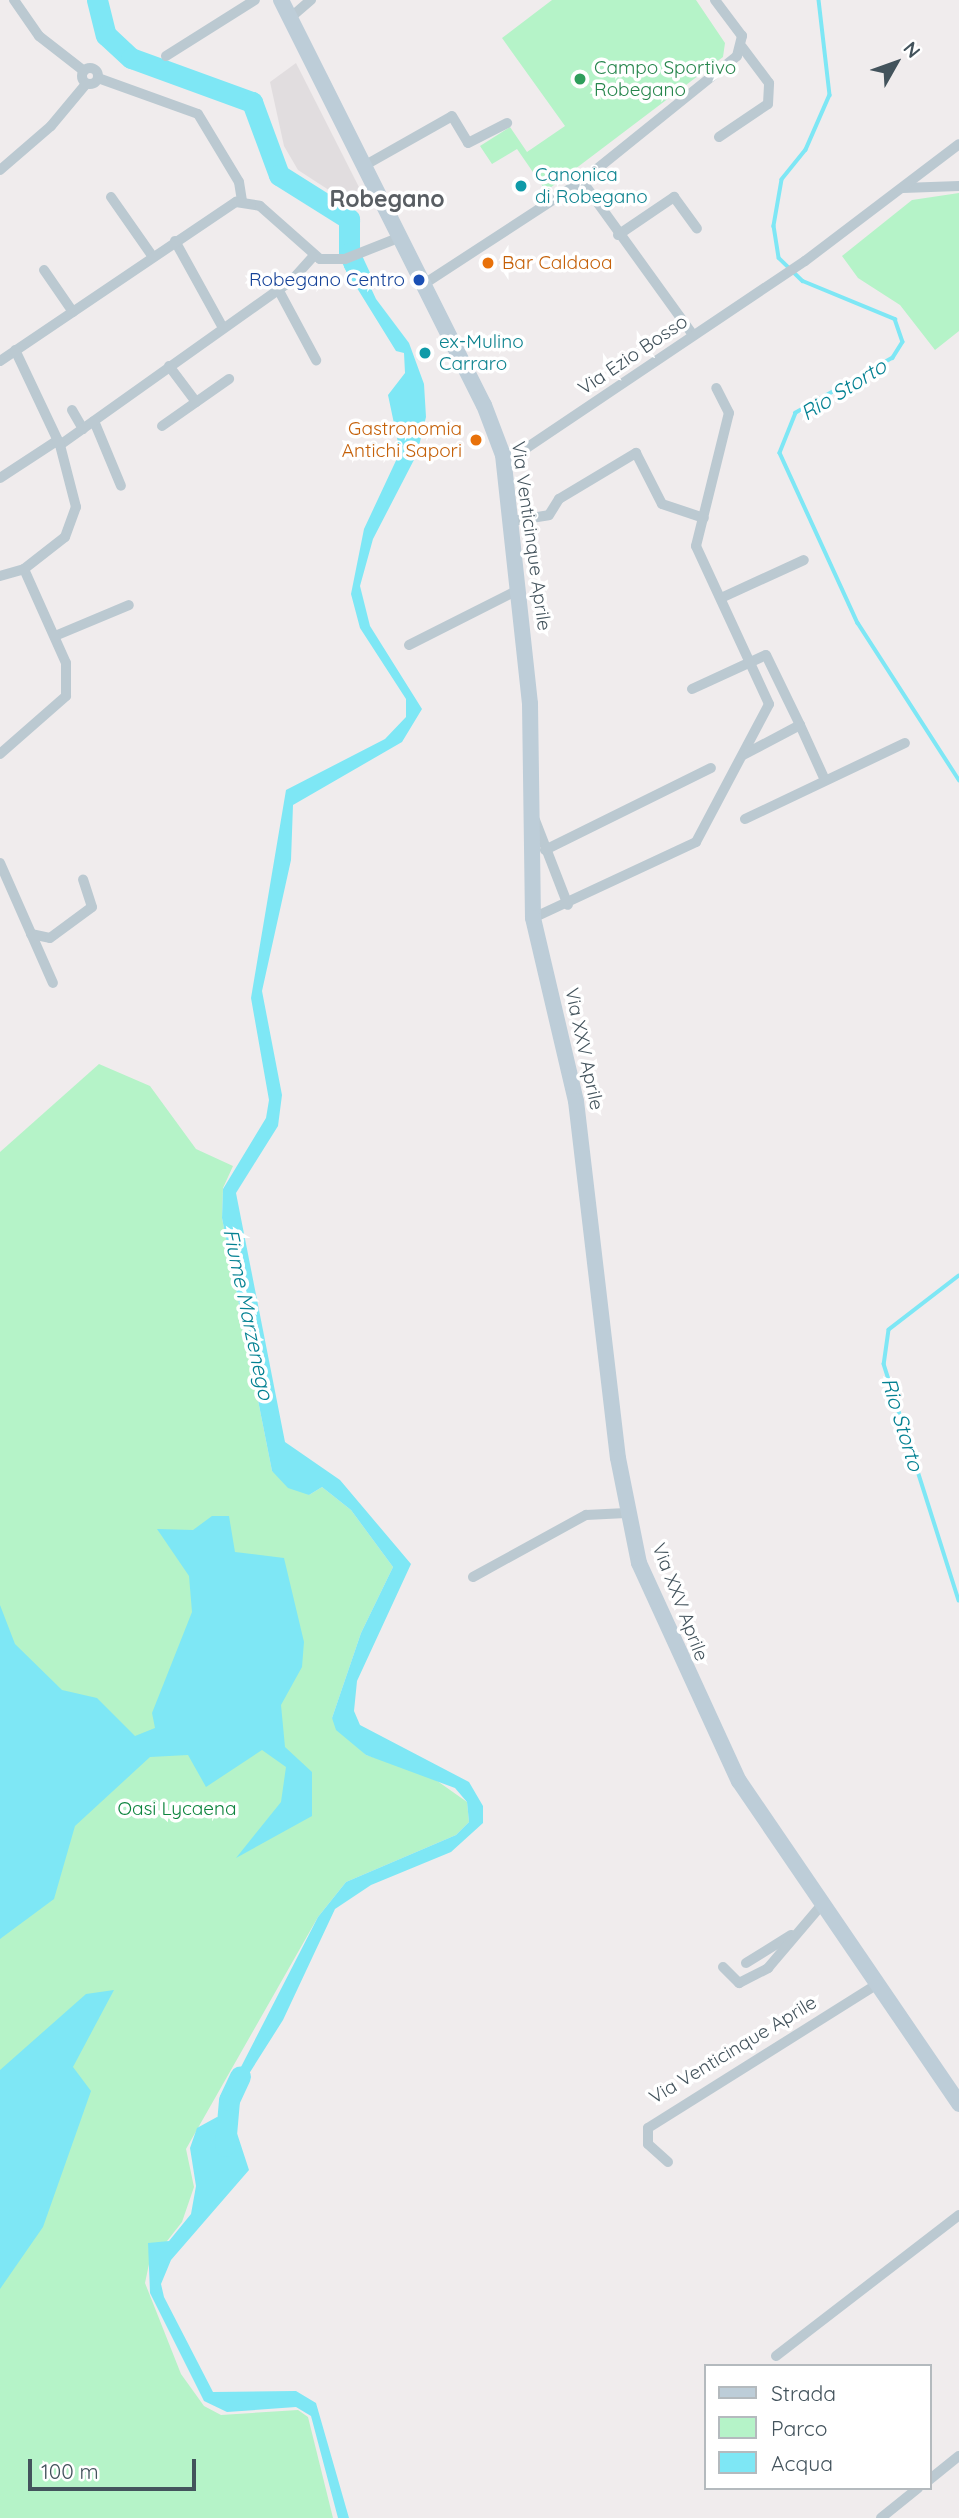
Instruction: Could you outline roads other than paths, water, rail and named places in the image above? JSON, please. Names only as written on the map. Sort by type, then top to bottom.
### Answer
[{"type":"main road","name":"Via Venticinque Aprile","points":[[281,0],[362,167],[424,285],[503,455],[530,704],[533,918]]},
{"type":"main road","name":"Via XXV Aprile","points":[[533,918],[581,1138],[626,1513],[655,1608],[739,1781],[820,1907],[959,2104]]},
{"type":"street","points":[[15,0],[39,36],[84,71],[86,83]]},
{"type":"street","points":[[166,55],[255,0]]},
{"type":"street","points":[[290,18],[311,0]]},
{"type":"street","points":[[715,0],[742,36],[742,47],[769,83],[768,104],[719,137]]},
{"type":"street","points":[[424,285],[582,181],[670,114],[742,47]]},
{"type":"street","points":[[84,71],[92,68],[98,78],[198,114],[239,182],[242,200]]},
{"type":"street","points":[[0,170],[58,120],[86,83],[98,78]]},
{"type":"street","points":[[362,167],[452,116],[468,143],[507,123]]},
{"type":"street","points":[[902,188],[959,144]]},
{"type":"street","points":[[582,181],[618,235],[693,335]]},
{"type":"street","points":[[902,188],[959,186]]},
{"type":"street","name":"Via Ezio Bosso","points":[[503,455],[525,449],[805,261],[902,188]]},
{"type":"street","points":[[111,197],[153,257]]},
{"type":"street","points":[[618,235],[674,197],[697,229]]},
{"type":"street","points":[[0,361],[175,242],[242,200]]},
{"type":"street","points":[[242,200],[270,214],[313,257],[345,259],[398,238]]},
{"type":"street","points":[[175,242],[223,328]]},
{"type":"street","points":[[0,478],[83,429],[278,289],[313,257]]},
{"type":"street","points":[[44,270],[73,312]]},
{"type":"street","points":[[278,289],[316,360]]},
{"type":"street","points":[[0,576],[24,569],[65,537],[76,507],[59,442],[16,350]]},
{"type":"street","points":[[169,366],[196,402]]},
{"type":"street","points":[[162,426],[229,379]]},
{"type":"street","points":[[533,918],[568,905],[696,842],[769,704],[753,659],[696,545],[729,413],[716,388]]},
{"type":"street","points":[[72,410],[83,429]]},
{"type":"street","points":[[94,421],[121,486]]},
{"type":"street","points":[[512,521],[549,515],[559,499],[636,453],[662,505],[704,517]]},
{"type":"street","points":[[721,598],[804,560]]},
{"type":"street","points":[[0,754],[66,696],[66,663],[24,569]]},
{"type":"street","points":[[409,645],[518,590]]},
{"type":"street","points":[[55,636],[129,605]]},
{"type":"street","points":[[692,690],[766,655],[825,780]]},
{"type":"street","points":[[742,755],[800,725]]},
{"type":"street","points":[[745,819],[905,743]]},
{"type":"street","points":[[545,850],[711,768]]},
{"type":"street","points":[[531,807],[568,905]]},
{"type":"street","points":[[0,863],[53,983]]},
{"type":"street","points":[[31,934],[50,938],[92,907],[83,878]]},
{"type":"street","points":[[473,1577],[586,1515],[626,1513]]},
{"type":"street","points":[[746,1963],[791,1935],[820,1907]]},
{"type":"street","points":[[723,1967],[738,1983],[785,1955],[791,1935]]},
{"type":"street","name":"Via Venticinque Aprile","points":[[668,2162],[648,2144],[648,2128],[876,1985]]},
{"type":"street","points":[[776,2356],[959,2215]]},
{"type":"street","points":[[931,2478],[959,2456]]},
{"type":"street","points":[[881,2518],[916,2490]]},
{"type":"water","points":[[358,260],[376,299],[409,343],[424,384],[426,417],[417,454],[373,539],[360,586],[370,626],[422,709],[402,742],[293,805],[291,860],[262,991],[282,1095],[278,1126],[236,1193],[285,1442],[340,1480],[411,1564],[357,1681],[354,1711],[360,1725],[469,1782],[483,1806],[483,1823],[451,1852],[371,1885],[335,1909],[283,2020],[233,2099],[224,2100],[318,1917],[346,1882],[456,1835],[469,1822],[467,1802],[455,1788],[366,1755],[336,1730],[332,1718],[361,1633],[393,1567],[351,1510],[322,1487],[309,1495],[288,1488],[272,1471],[222,1218],[223,1189],[266,1118],[269,1100],[251,998],[286,790],[385,739],[406,717],[406,699],[360,628],[351,594],[364,529],[400,452],[388,395],[405,373],[404,353],[396,351],[344,267]]},
{"type":"water","points":[[212,1516],[229,1516],[235,1552],[284,1558],[304,1642],[302,1667],[281,1705],[285,1747],[312,1772],[312,1816],[236,1858],[281,1802],[286,1767],[262,1750],[206,1787],[188,1755],[150,1757],[75,1826],[54,1899],[0,1939],[0,1605],[15,1644],[62,1690],[97,1698],[135,1736],[155,1728],[152,1713],[192,1612],[189,1576],[157,1529],[193,1530]]},
{"type":"water","points":[[114,1990],[73,2067],[91,2091],[43,2227],[0,2289],[0,2070],[86,1994]]},
{"type":"water","points":[[217,2117],[233,2121],[249,2170],[171,2260],[161,2284],[164,2297],[213,2392],[296,2391],[316,2403],[349,2518],[338,2518],[311,2416],[296,2407],[227,2412],[204,2401],[150,2293],[148,2243],[169,2241],[191,2214],[196,2186],[190,2148],[197,2128]]},
{"type":"waterway","name":"Fiume Marzenego","points":[[97,0],[106,35],[131,58],[252,102],[279,175],[349,219],[349,253],[360,277]]},
{"type":"waterway","name":"Rio Storto","points":[[819,0],[830,95],[806,150],[782,180],[774,226],[779,258],[803,281],[895,319],[903,342],[893,358],[796,413],[780,453],[858,623],[959,780]]},
{"type":"waterway","name":"Rio Storto","points":[[959,1276],[889,1330],[884,1364],[959,1600]]},
{"type":"waterway","name":"Fiume Marzenego","points":[[225,2146],[229,2100],[240,2076]]},
{"type":"place","name":"Campo Sportivo Robegano","points":[[580,79]]},
{"type":"place","name":"Canonica di Robegano","points":[[521,186]]},
{"type":"place","name":"Bar Caldaoa","points":[[488,263]]},
{"type":"place","name":"Robegano Centro","points":[[419,280]]},
{"type":"place","name":"ex-Mulino Carraro","points":[[425,353]]},
{"type":"place","name":"Gastronomia Antichi Sapori","points":[[476,440]]},
{"type":"district","name":"Robegano","points":[[387,199]]},
{"type":"park label","name":"Oasi Lycaena","points":[[177,1809]]}]
